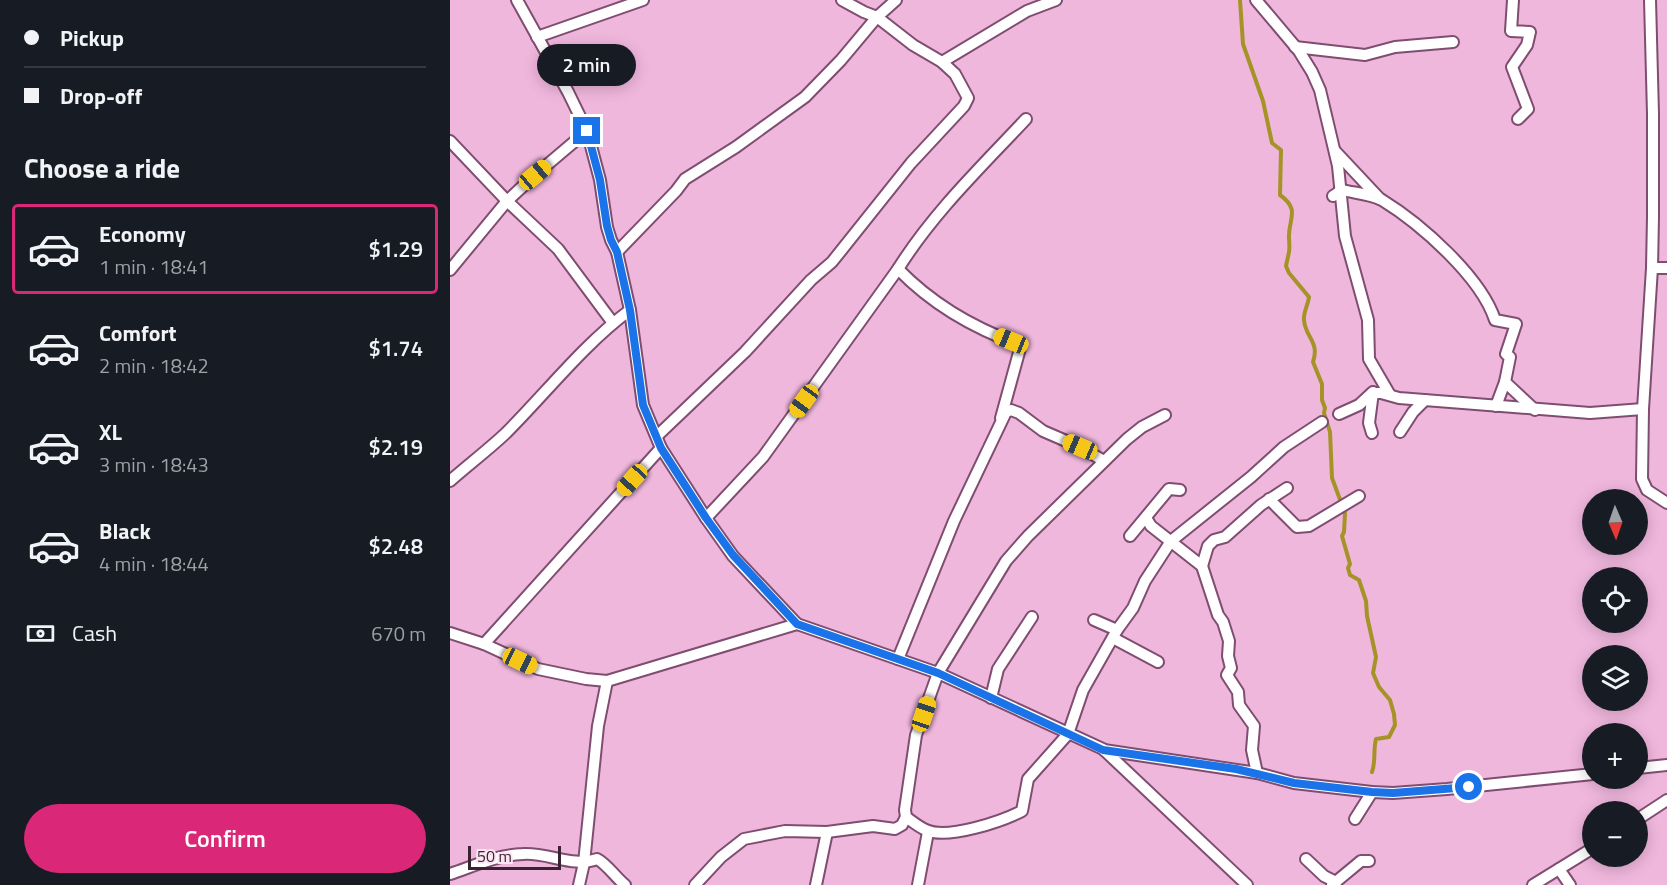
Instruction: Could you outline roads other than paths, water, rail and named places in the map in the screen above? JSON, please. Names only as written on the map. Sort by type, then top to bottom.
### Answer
[{"type":"street","points":[[518,0],[587,131],[600,180],[607,226],[617,252],[630,310],[643,405],[661,448],[733,555],[797,624],[938,673],[1103,750],[1257,773],[1294,783],[1372,792],[1393,793],[1447,789],[1582,775]]},
{"type":"street","points":[[537,37],[643,0]]},
{"type":"street","points":[[657,436],[745,352],[812,280],[832,262],[911,163],[964,106],[968,98],[956,74],[942,62],[914,45],[878,17],[842,0]]},
{"type":"street","points":[[617,252],[686,179],[736,147],[805,97],[896,0]]},
{"type":"street","points":[[942,62],[1027,11],[1056,0]]},
{"type":"street","points":[[1256,0],[1296,47],[1320,90],[1334,156],[1337,193],[1345,236],[1368,320],[1369,358],[1390,395]]},
{"type":"street","points":[[1513,0],[1510,31],[1530,32],[1527,45],[1512,67],[1528,109],[1518,119]]},
{"type":"street","points":[[1650,0],[1653,114],[1652,268],[1643,410],[1642,479],[1647,490],[1667,503]]},
{"type":"street","points":[[1296,47],[1365,55],[1395,47],[1453,42]]},
{"type":"street","points":[[706,518],[763,458],[917,239],[985,161],[1026,119]]},
{"type":"street","points":[[450,270],[507,201],[587,131]]},
{"type":"street","points":[[450,141],[507,201],[558,249],[613,323]]},
{"type":"street","points":[[1334,156],[1381,199],[1438,243],[1458,263],[1485,298],[1494,320],[1516,324],[1506,354],[1510,357],[1497,406]]},
{"type":"street","points":[[1337,193],[1381,199]]},
{"type":"street","points":[[1652,268],[1667,268]]},
{"type":"street","points":[[898,269],[939,304],[991,333],[1021,345],[1000,421]]},
{"type":"street","points":[[450,480],[505,433],[613,323],[630,310]]},
{"type":"street","points":[[1371,433],[1372,393],[1379,376]]},
{"type":"street","points":[[1505,382],[1535,410]]},
{"type":"street","points":[[1339,414],[1359,405],[1372,393],[1382,393],[1399,398],[1535,410],[1590,413],[1643,410]]},
{"type":"street","points":[[1400,432],[1413,412],[1425,400]]},
{"type":"street","points":[[898,659],[954,521],[1006,412],[1011,410],[1019,413],[1043,431],[1080,447],[1104,461]]},
{"type":"street","points":[[695,885],[721,857],[744,838],[785,831],[827,832],[863,827],[895,829],[902,825],[906,818],[905,810],[916,735],[938,673],[1006,561],[1104,461],[1142,427],[1165,415]]},
{"type":"street","points":[[906,818],[928,831],[954,832],[999,822],[1022,811],[1028,779],[1068,734],[1083,690],[1132,608],[1145,581],[1171,541],[1251,477],[1284,447],[1322,422]]},
{"type":"street","points":[[484,644],[661,448]]},
{"type":"street","points":[[1202,566],[1208,546],[1214,540],[1225,537],[1287,488]]},
{"type":"street","points":[[1130,536],[1169,489],[1180,490]]},
{"type":"street","points":[[1269,500],[1297,527],[1309,526],[1359,496]]},
{"type":"street","points":[[1146,518],[1151,526],[1202,566],[1229,641],[1228,656],[1231,668],[1227,675],[1238,692],[1239,705],[1254,726],[1252,750],[1257,773]]},
{"type":"street","points":[[991,698],[998,669],[1032,617]]},
{"type":"street","points":[[1094,620],[1158,662]]},
{"type":"street","points":[[450,633],[484,644],[538,669],[586,680],[607,681],[797,624]]},
{"type":"street","points":[[579,885],[584,863],[598,726],[607,681]]},
{"type":"street","points":[[1103,750],[1247,885]]},
{"type":"street","points":[[1648,767],[1667,765]]},
{"type":"street","points":[[1355,819],[1372,792]]},
{"type":"street","points":[[1648,812],[1667,800]]},
{"type":"street","points":[[918,885],[928,831]]},
{"type":"street","points":[[816,885],[827,832]]},
{"type":"street","points":[[450,874],[491,859],[523,854],[545,855],[584,863],[597,859],[625,885]]},
{"type":"street","points":[[1533,885],[1582,855]]},
{"type":"street","points":[[1306,859],[1334,884],[1360,861],[1370,861]]},
{"type":"street","points":[[1560,869],[1570,885]]},
{"type":"waterway","points":[[1240,0],[1243,44],[1263,101],[1272,143],[1281,150],[1280,195],[1292,210],[1286,266],[1309,297],[1304,320],[1315,349],[1313,362],[1322,384],[1324,413],[1330,432],[1332,478],[1345,513],[1342,536],[1350,564],[1348,568],[1350,575],[1359,580],[1366,601],[1376,657],[1373,673],[1379,687],[1390,700],[1394,714],[1395,725],[1389,737],[1376,739],[1372,772]]}]
